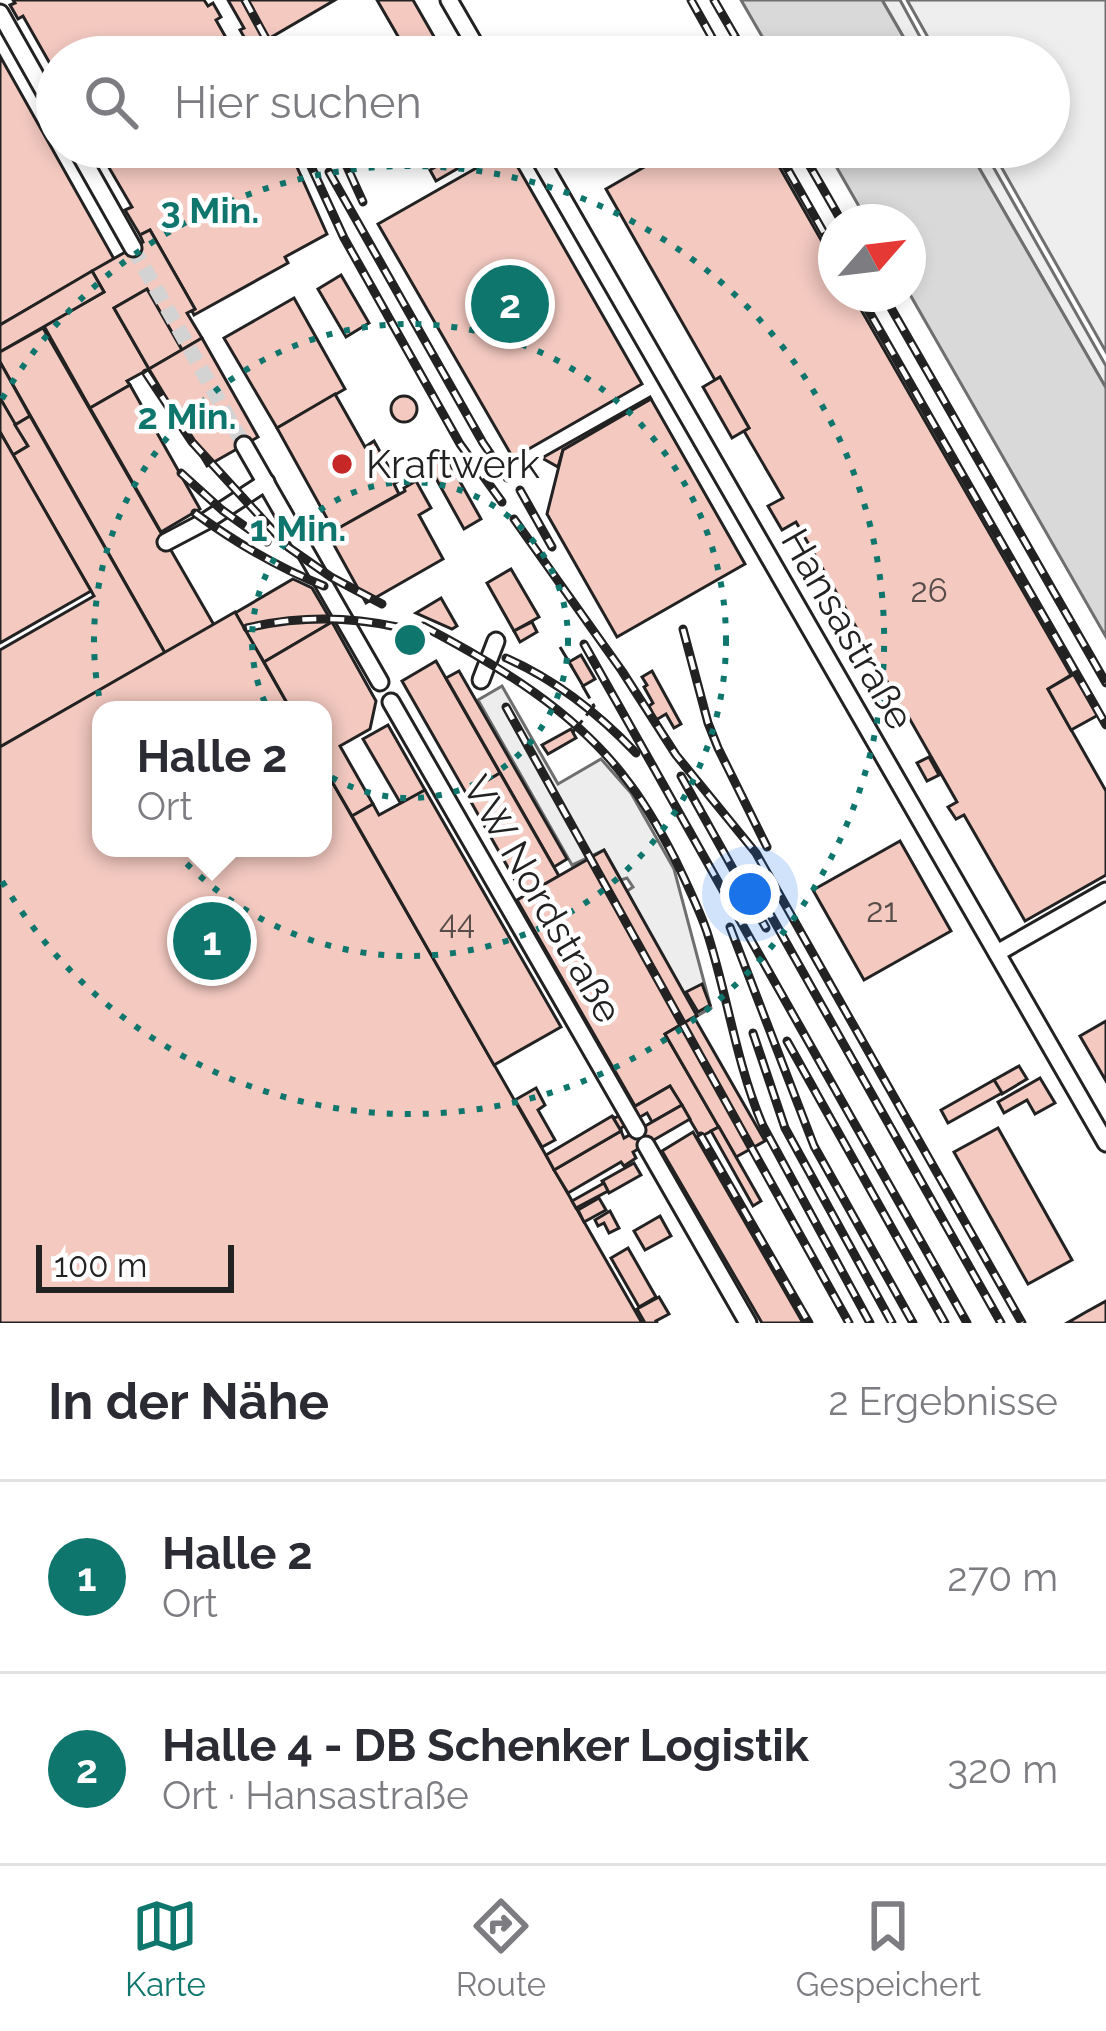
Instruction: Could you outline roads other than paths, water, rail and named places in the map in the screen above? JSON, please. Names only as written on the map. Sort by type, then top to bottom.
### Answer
[{"type":"street","points":[[449,0],[470,36]]},
{"type":"street","points":[[0,14],[36,77]]},
{"type":"street","points":[[88,168],[133,248]]},
{"type":"street","name":"Hansastraße","points":[[545,168],[1106,1143]]},
{"type":"street","points":[[244,445],[380,682]]},
{"type":"street","points":[[166,542],[266,482]]},
{"type":"street","points":[[482,680],[496,641]]},
{"type":"street","name":"VW Nordstraße","points":[[391,702],[748,1323]]},
{"type":"street","points":[[997,952],[1106,891]]},
{"type":"tunnel","points":[[133,248],[244,445]]},
{"type":"railway","points":[[245,0],[265,36]]},
{"type":"railway","points":[[691,0],[711,36]]},
{"type":"railway","points":[[714,0],[735,36]]},
{"type":"railway","points":[[312,168],[344,238],[460,444],[502,502]]},
{"type":"railway","points":[[348,168],[363,202]]},
{"type":"railway","points":[[787,168],[818,222]]},
{"type":"railway","points":[[811,168],[832,204]]},
{"type":"railway","points":[[329,172],[507,478]]},
{"type":"railway","points":[[869,312],[1106,725]]},
{"type":"railway","points":[[893,312],[1106,683]]},
{"type":"railway","points":[[146,373],[192,442],[288,547],[382,604]]},
{"type":"railway","points":[[181,473],[267,542]]},
{"type":"railway","points":[[520,490],[552,547]]},
{"type":"railway","points":[[195,513],[257,554],[324,586]]},
{"type":"railway","points":[[514,519],[676,755],[756,853],[1022,1323]]},
{"type":"railway","points":[[247,628],[322,619],[397,627]]},
{"type":"railway","points":[[423,626],[559,711],[606,755],[646,807],[703,922],[763,1126],[870,1323]]},
{"type":"railway","points":[[683,629],[708,723],[767,847]]},
{"type":"railway","points":[[584,644],[967,1323]]},
{"type":"railway","points":[[506,658],[576,699],[636,753]]},
{"type":"railway","points":[[506,707],[849,1323]]},
{"type":"railway","points":[[681,776],[766,928]]},
{"type":"railway","points":[[765,905],[1001,1323]]},
{"type":"railway","points":[[730,927],[814,1146],[913,1323]]},
{"type":"railway","points":[[753,1033],[785,1128],[892,1323]]},
{"type":"railway","points":[[787,1041],[945,1323]]},
{"type":"railway","points":[[701,1136],[809,1323]]},
{"type":"place","name":"Halle 4 - DB Schenker Logistik","points":[[510,304]]},
{"type":"place","name":"Kraftwerk","points":[[342,464]]},
{"type":"place","name":"Halle 2","points":[[212,941]]}]
